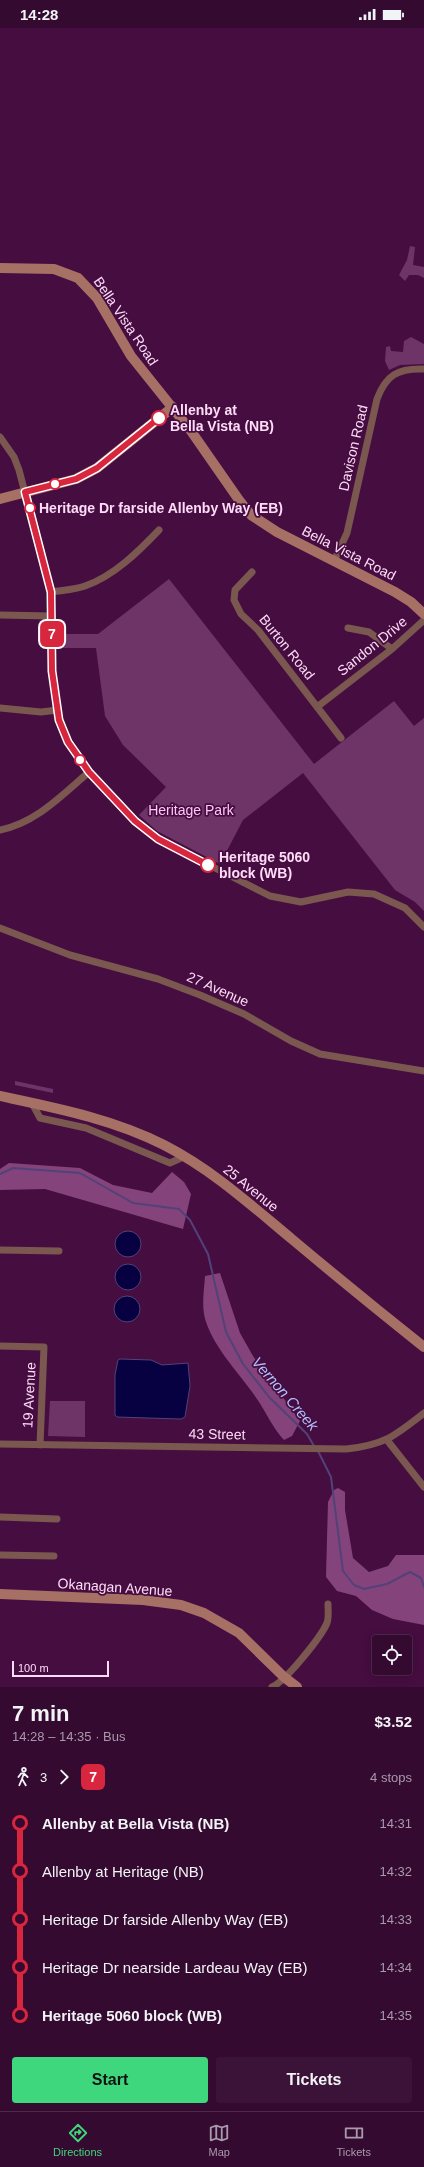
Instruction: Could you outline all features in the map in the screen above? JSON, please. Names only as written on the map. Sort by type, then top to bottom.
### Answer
[{"type":"street","name":"Bella Vista Road","points":[[0,268],[54,269],[78,278],[97,298],[131,356],[172,407],[251,514],[277,532],[411,602],[424,614]]},
{"type":"street","name":"Davison Road","points":[[334,562],[347,533],[377,399],[383,384],[393,375],[407,369],[424,369]]},
{"type":"street","points":[[0,499],[76,479],[97,468],[172,407]]},
{"type":"street","points":[[0,437],[14,457],[25,492],[51,592],[52,671],[59,720],[68,742],[89,772],[135,821],[158,839],[270,896],[301,902],[348,892],[374,894],[405,908],[424,927]]},
{"type":"street","points":[[51,592],[84,587],[105,576],[140,550],[160,530]]},
{"type":"street","name":"Burton Road","points":[[252,572],[235,590],[234,600],[242,614],[258,630],[341,738]]},
{"type":"street","points":[[0,615],[52,616]]},
{"type":"street","name":"Sandon Drive","points":[[317,707],[392,649],[424,620]]},
{"type":"street","points":[[348,628],[369,632],[392,649]]},
{"type":"street","points":[[0,708],[41,712],[58,710]]},
{"type":"street","points":[[0,830],[14,827],[42,813],[89,772]]},
{"type":"street","name":"27 Avenue","points":[[0,928],[70,955],[158,979],[200,995],[244,1014],[296,1044],[320,1054],[424,1071]]},
{"type":"street","name":"25 Avenue","points":[[0,1096],[94,1118],[129,1129],[164,1145],[203,1168],[239,1194],[424,1347]]},
{"type":"street","points":[[32,1103],[40,1118],[86,1128],[170,1163],[182,1158]]},
{"type":"street","points":[[0,1250],[59,1251]]},
{"type":"street","name":"19 Avenue","points":[[0,1346],[44,1347],[40,1445]]},
{"type":"street","name":"43 Street","points":[[0,1444],[309,1449],[366,1447],[387,1440],[424,1413]]},
{"type":"street","points":[[387,1440],[424,1487]]},
{"type":"street","points":[[0,1517],[57,1520]]},
{"type":"street","points":[[0,1555],[54,1556]]},
{"type":"street","name":"Okanagan Avenue","points":[[0,1594],[143,1600],[181,1605],[204,1613],[239,1633],[284,1677],[297,1687]]},
{"type":"street","points":[[272,1687],[284,1677],[312,1646],[327,1622],[328,1604]]},
{"type":"green space","points":[[410,246],[415,247],[413,265],[424,267],[424,278],[418,275],[409,275],[405,281],[399,275],[407,260]]},
{"type":"green space","points":[[411,337],[424,344],[424,364],[400,365],[389,370],[385,361],[386,347],[390,346],[391,351],[403,352],[404,341]]},
{"type":"green space","name":"Heritage Park","points":[[169,579],[314,764],[394,701],[414,726],[424,718],[424,911],[415,902],[395,890],[303,773],[243,820],[220,864],[157,831],[139,815],[166,787],[123,745],[105,716],[96,648],[61,648],[61,634],[98,634]]},
{"type":"green space","points":[[15,1081],[53,1089],[53,1093],[15,1085]]},
{"type":"green space","points":[[50,1401],[85,1401],[85,1437],[48,1436]]},
{"type":"shaded area","points":[[9,1163],[80,1168],[113,1185],[152,1193],[172,1172],[184,1182],[191,1194],[183,1229],[45,1189],[0,1190],[0,1169]]},
{"type":"shaded area","points":[[128,1231],[137,1235],[141,1244],[137,1253],[128,1257],[119,1253],[115,1244],[119,1235]]},
{"type":"shaded area","points":[[128,1264],[137,1268],[141,1277],[137,1286],[128,1290],[119,1286],[115,1277],[119,1268]]},
{"type":"shaded area","points":[[220,1273],[240,1333],[253,1356],[300,1421],[292,1436],[284,1440],[273,1426],[251,1390],[222,1353],[210,1333],[204,1316],[203,1305],[205,1276]]},
{"type":"shaded area","points":[[127,1296],[136,1300],[140,1309],[136,1318],[127,1322],[118,1318],[114,1309],[118,1300]]},
{"type":"shaded area","points":[[118,1360],[151,1360],[162,1365],[188,1363],[190,1386],[185,1417],[181,1419],[117,1417],[115,1415],[115,1375]]},
{"type":"shaded area","points":[[338,1488],[345,1492],[345,1510],[353,1558],[369,1572],[388,1566],[396,1555],[424,1555],[424,1625],[393,1619],[372,1610],[356,1596],[337,1591],[326,1577],[328,1502],[334,1490]]},
{"type":"waterway","name":"Vernon Creek","points":[[0,1174],[13,1168],[80,1173],[133,1203],[179,1209],[190,1220],[208,1254],[226,1332],[243,1364],[269,1397],[307,1434],[314,1446]]},
{"type":"waterway","name":"Vernon Creek","points":[[318,1451],[331,1477],[343,1571],[354,1585],[364,1589],[387,1584],[410,1572],[421,1578],[424,1587]]},
{"type":"bus line","name":"7","points":[[159,418],[97,468],[76,479],[25,492],[51,592],[52,671],[59,720],[68,742],[89,772],[135,821],[158,839],[208,865]]},
{"type":"place","name":"Allenby at Bella Vista (NB)","points":[[159,418]]},
{"type":"place","name":"Heritage Dr farside Allenby Way (EB)","points":[[30,508]]},
{"type":"place","name":"Heritage 5060 block (WB)","points":[[208,865]]}]
